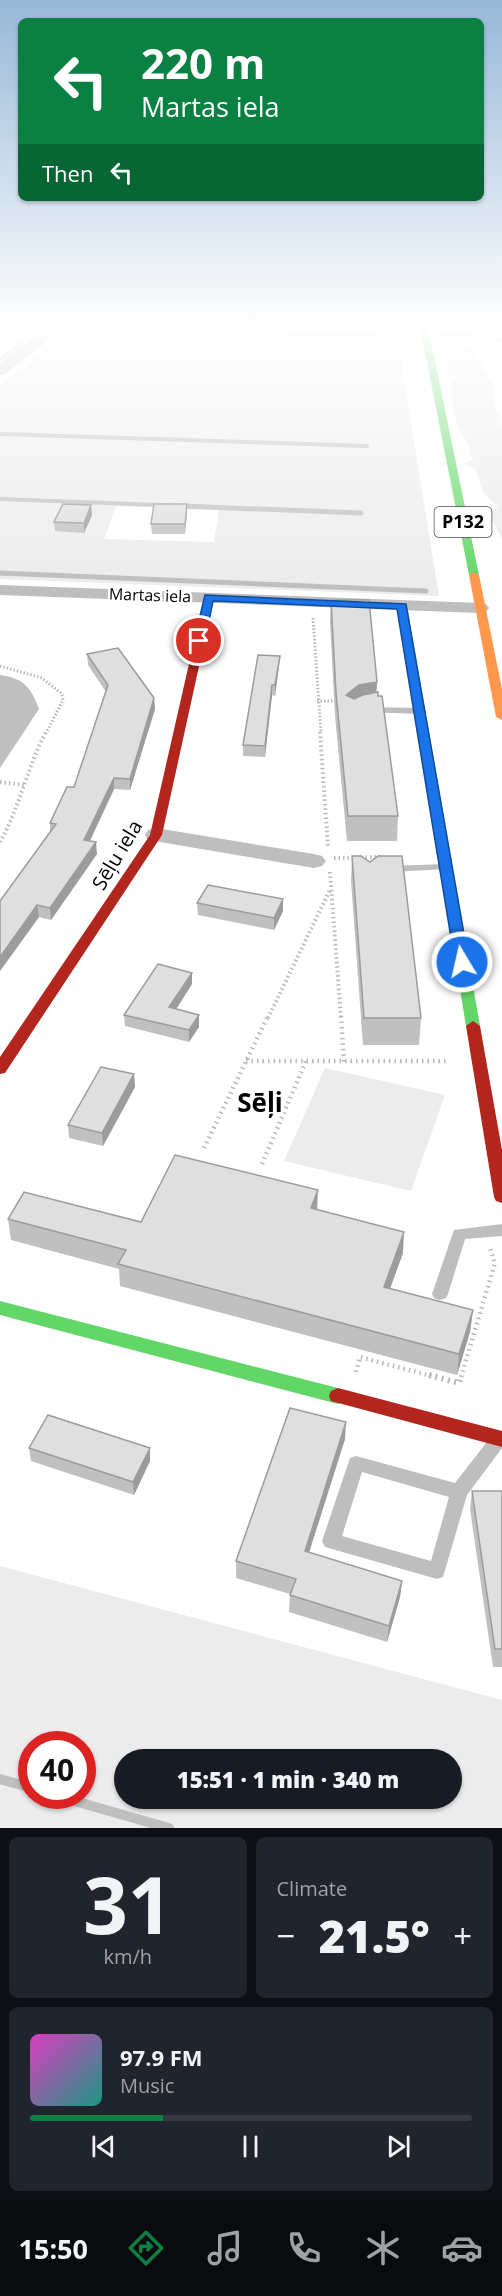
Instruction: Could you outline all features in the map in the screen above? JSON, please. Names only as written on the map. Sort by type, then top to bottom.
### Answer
[{"type":"street","name":"P132","points":[[441,412],[502,717]]},
{"type":"street","name":"Martas iela","points":[[0,590],[312,602],[353,608],[402,606],[480,608]]},
{"type":"street","name":"Sēļu iela","points":[[0,1069],[156,835],[209,598]]},
{"type":"street","points":[[402,606],[502,1197]]},
{"type":"street","points":[[156,835],[314,861]]},
{"type":"street","points":[[0,1308],[350,1399],[501,1433]]},
{"type":"lane","points":[[356,713],[366,710],[420,711]]},
{"type":"lane","points":[[373,871],[446,867]]},
{"type":"lane","points":[[440,1294],[459,1234],[502,1230]]},
{"type":"lane","points":[[459,1492],[356,1463],[331,1541],[436,1571],[459,1492],[501,1433]]},
{"type":"path","points":[[312,602],[344,1062]]},
{"type":"path","points":[[0,666],[30,673],[48,681],[62,694],[63,700],[34,755],[24,780],[25,785],[14,817],[6,836],[0,842]]},
{"type":"path","points":[[0,782],[25,785]]},
{"type":"path","points":[[204,1148],[331,888]]},
{"type":"path","points":[[262,1164],[306,1061]]},
{"type":"path","points":[[246,1062],[459,1061]]},
{"type":"path","points":[[350,1399],[360,1357],[459,1383],[495,1263]]},
{"type":"shaded area","points":[[0,412],[409,412],[439,596],[0,579]],"holes":[[[116,506],[219,510],[214,542],[104,539]]]},
{"type":"shaded area","points":[[454,412],[496,412],[499,416],[502,427],[502,539],[492,520],[481,519],[473,514],[492,512],[498,507],[483,492],[475,468],[463,464],[474,459],[470,455],[468,443]]},
{"type":"shaded area","points":[[0,675],[8,676],[26,685],[39,709],[0,768]]},
{"type":"shaded area","points":[[325,1068],[445,1095],[411,1191],[284,1161]]},
{"type":"shaded area","points":[[0,1566],[502,1700],[502,1828],[0,1828]]},
{"type":"building","points":[[63,504],[91,505],[84,523],[54,522]]},
{"type":"building","points":[[154,504],[187,504],[185,524],[151,524]]},
{"type":"building","points":[[331,600],[369,600],[377,682],[359,685],[346,695],[354,699],[378,692],[378,696],[382,696],[398,816],[348,816],[336,693]]},
{"type":"building","points":[[118,648],[154,698],[130,779],[114,778],[84,840],[96,842],[50,908],[37,905],[0,957],[0,901],[56,824],[50,823],[67,787],[74,787],[108,685],[87,654]]},
{"type":"building","points":[[258,655],[280,656],[275,685],[272,685],[265,746],[243,745]]},
{"type":"building","points":[[352,856],[361,856],[370,862],[378,856],[402,856],[421,1018],[364,1018]]},
{"type":"building","points":[[208,885],[283,899],[274,918],[197,903]]},
{"type":"building","points":[[158,964],[192,973],[169,1007],[199,1015],[189,1030],[124,1015]]},
{"type":"building","points":[[101,1067],[134,1074],[102,1133],[68,1125]]},
{"type":"building","points":[[175,1155],[318,1190],[311,1208],[404,1232],[384,1287],[473,1310],[459,1354],[118,1264],[126,1250],[8,1219],[24,1192],[141,1222]]},
{"type":"building","points":[[290,1408],[346,1422],[305,1551],[402,1581],[389,1626],[290,1595],[296,1579],[236,1561]]},
{"type":"building","points":[[48,1415],[150,1448],[133,1482],[29,1448]]},
{"type":"building","points":[[472,1491],[502,1491],[502,1649],[495,1649]]},
{"type":"waterway","points":[[0,434],[367,446]]},
{"type":"waterway","points":[[0,499],[160,505]]},
{"type":"waterway","points":[[212,507],[180,506],[361,513]]},
{"type":"waterway","points":[[0,573],[426,591]]},
{"type":"waterway","points":[[0,1779],[18,1784]]},
{"type":"waterway","points":[[96,1807],[169,1828]]},
{"type":"traffic: fast","points":[[441,412],[474,575]]},
{"type":"traffic: fast","points":[[402,606],[473,1026]]},
{"type":"traffic: fast","points":[[0,1308],[338,1396]]},
{"type":"traffic: slow","points":[[474,575],[502,717]]},
{"type":"traffic: jam","points":[[0,1069],[156,835],[209,598]]},
{"type":"traffic: jam","points":[[473,1026],[502,1197]]},
{"type":"traffic: jam","points":[[338,1396],[502,1439]]},
{"type":"district","name":"Sēļi","points":[[260,1103]]},
{"type":"route","points":[[199,641],[209,598],[402,606],[462,962]]}]
